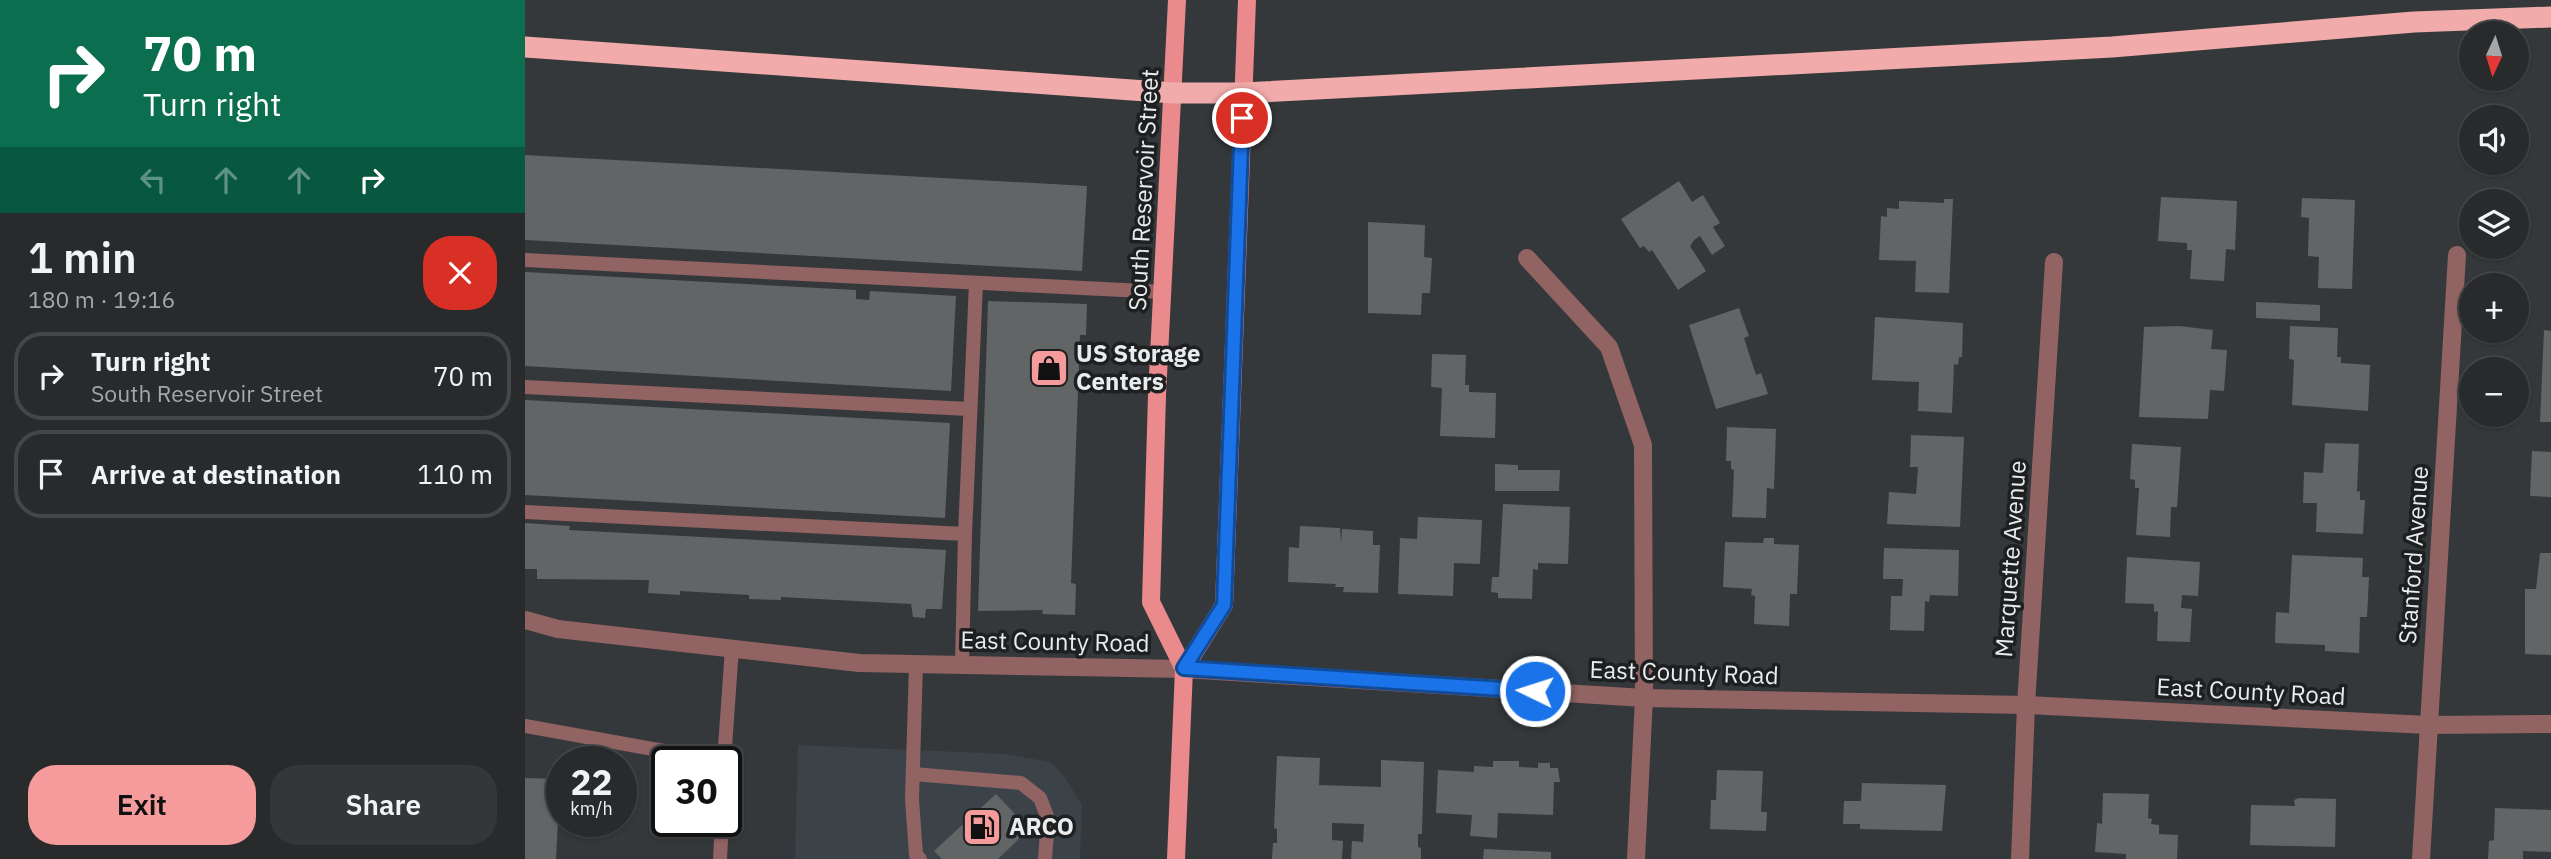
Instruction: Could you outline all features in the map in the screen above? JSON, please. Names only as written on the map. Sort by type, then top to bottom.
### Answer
[{"type":"highway","points":[[525,47],[1174,93],[1243,93],[2112,47],[2414,22],[2551,17]]},
{"type":"main road","name":"South Reservoir Street","points":[[1177,0],[1151,602],[1184,668],[1177,859]]},
{"type":"main road","points":[[1184,668],[1224,605],[1247,0]]},
{"type":"street","name":"Stanford Avenue","points":[[2421,859],[2457,255]]},
{"type":"street","points":[[1527,258],[1609,347],[1643,444],[1644,698],[1636,859]]},
{"type":"street","name":"Marquette Avenue","points":[[2020,859],[2026,705],[2054,262]]},
{"type":"street","name":"East County Road","points":[[525,620],[558,629],[859,663],[1184,668],[1644,698],[2026,705],[2428,724],[2551,724]]},
{"type":"lane","points":[[525,260],[1163,292]]},
{"type":"lane","points":[[962,664],[969,409],[976,283]]},
{"type":"lane","points":[[525,387],[969,409]]},
{"type":"lane","points":[[525,512],[965,534]]},
{"type":"lane","points":[[725,746],[732,648]]},
{"type":"lane","points":[[916,664],[913,774],[916,855],[920,859]]},
{"type":"lane","points":[[525,726],[651,749]]},
{"type":"lane","points":[[913,774],[1021,783],[1040,798],[1048,819],[1045,859]]},
{"type":"lane","points":[[720,859],[721,837]]},
{"type":"shaded area","points":[[798,745],[1005,754],[1050,762],[1064,776],[1082,805],[1080,859],[795,859]]},
{"type":"building","points":[[525,155],[1087,186],[1082,271],[525,240]]},
{"type":"building","points":[[1679,181],[1692,202],[1703,195],[1720,223],[1713,227],[1725,246],[1712,255],[1700,236],[1694,240],[1690,246],[1706,271],[1678,290],[1652,250],[1649,252],[1644,246],[1640,248],[1621,219]]},
{"type":"building","points":[[2161,197],[2237,201],[2235,250],[2226,249],[2224,281],[2190,279],[2192,250],[2187,250],[2187,243],[2158,241]]},
{"type":"building","points":[[2302,198],[2355,200],[2352,289],[2318,288],[2319,257],[2308,256],[2309,218],[2301,217]]},
{"type":"building","points":[[1944,199],[1953,199],[1949,293],[1915,292],[1916,261],[1879,260],[1881,216],[1887,217],[1887,208],[1899,209],[1899,201],[1944,203]]},
{"type":"building","points":[[1368,222],[1425,225],[1424,257],[1432,258],[1430,293],[1422,293],[1421,315],[1368,313]]},
{"type":"building","points":[[525,272],[856,290],[856,299],[869,300],[870,291],[956,296],[951,391],[525,366]]},
{"type":"building","points":[[988,301],[1087,304],[1086,335],[1080,335],[1071,583],[1076,584],[1075,615],[1042,614],[1043,610],[978,611]]},
{"type":"building","points":[[2256,302],[2320,305],[2320,321],[2256,318]]},
{"type":"building","points":[[1739,308],[1749,336],[1744,338],[1756,375],[1761,373],[1768,394],[1716,409],[1689,325]]},
{"type":"building","points":[[1875,317],[1963,323],[1962,357],[1959,357],[1958,365],[1954,364],[1952,413],[1918,411],[1919,382],[1872,380]]},
{"type":"building","points":[[2179,326],[2213,330],[2211,349],[2227,350],[2224,391],[2210,390],[2208,419],[2139,417],[2144,327]]},
{"type":"building","points":[[2290,326],[2338,328],[2337,357],[2341,357],[2341,363],[2370,365],[2368,411],[2292,405],[2294,360],[2289,359]]},
{"type":"building","points":[[2544,330],[2551,331],[2551,422],[2540,422]]},
{"type":"building","points":[[1432,354],[1466,355],[1465,385],[1469,385],[1469,392],[1496,393],[1495,438],[1440,436],[1442,388],[1431,387]]},
{"type":"building","points":[[525,400],[950,423],[945,518],[525,495]]},
{"type":"building","points":[[1727,427],[1776,429],[1774,489],[1767,488],[1766,518],[1732,517],[1734,470],[1731,469],[1731,461],[1726,461]]},
{"type":"building","points":[[1911,435],[1964,437],[1960,527],[1887,524],[1889,492],[1916,494],[1918,467],[1910,467]]},
{"type":"building","points":[[2325,443],[2359,444],[2357,492],[2360,491],[2360,500],[2365,500],[2363,534],[2316,532],[2317,503],[2303,503],[2304,472],[2323,473]]},
{"type":"building","points":[[2132,444],[2181,447],[2177,507],[2171,507],[2170,537],[2136,535],[2139,488],[2135,488],[2135,480],[2130,479]]},
{"type":"building","points":[[2532,451],[2551,452],[2551,497],[2530,496]]},
{"type":"building","points":[[1495,464],[1518,465],[1518,470],[1560,470],[1559,491],[1495,491]]},
{"type":"building","points":[[1503,504],[1570,507],[1568,564],[1538,563],[1538,570],[1533,569],[1532,599],[1498,598],[1498,593],[1491,592],[1492,577],[1499,577]]},
{"type":"building","points":[[1418,517],[1482,520],[1480,564],[1454,563],[1453,596],[1398,594],[1400,538],[1417,539]]},
{"type":"building","points":[[525,523],[570,526],[569,530],[946,550],[942,609],[926,609],[925,618],[913,617],[911,604],[781,597],[781,600],[749,599],[749,595],[680,591],[680,595],[648,593],[649,580],[537,579],[537,569],[525,569]]},
{"type":"building","points":[[1300,526],[1340,528],[1341,543],[1342,529],[1373,531],[1373,545],[1380,545],[1378,593],[1343,592],[1344,587],[1335,587],[1336,584],[1288,582],[1289,547],[1299,548]]},
{"type":"building","points":[[1764,538],[1774,538],[1774,544],[1799,545],[1797,594],[1790,594],[1789,626],[1754,624],[1755,596],[1751,595],[1752,589],[1723,587],[1725,542],[1763,543]]},
{"type":"building","points":[[1884,548],[1959,550],[1958,596],[1930,595],[1929,602],[1925,601],[1924,631],[1890,630],[1891,596],[1902,596],[1903,579],[1883,579]]},
{"type":"building","points":[[2540,553],[2551,553],[2551,655],[2525,654],[2525,589],[2536,589]]},
{"type":"building","points":[[2292,555],[2363,558],[2362,577],[2369,577],[2367,617],[2360,617],[2359,653],[2325,651],[2325,645],[2275,643],[2276,612],[2289,613]]},
{"type":"building","points":[[2127,557],[2200,562],[2198,596],[2182,595],[2181,608],[2192,609],[2190,642],[2157,641],[2158,611],[2154,612],[2154,604],[2125,603]]},
{"type":"building","points":[[1277,756],[1320,758],[1319,785],[1381,787],[1381,760],[1424,762],[1422,834],[1418,834],[1421,859],[1351,859],[1352,841],[1363,842],[1364,824],[1332,823],[1332,840],[1343,841],[1342,859],[1272,859],[1273,843],[1277,843],[1277,829],[1274,828]]},
{"type":"building","points":[[1493,761],[1519,761],[1519,767],[1538,768],[1538,763],[1550,763],[1550,768],[1558,768],[1560,782],[1554,782],[1553,815],[1498,813],[1497,838],[1470,836],[1472,815],[1436,813],[1438,770],[1474,772],[1474,766],[1493,767]]},
{"type":"building","points":[[1717,770],[1763,771],[1761,812],[1767,812],[1766,831],[1710,829],[1711,800],[1716,800]]},
{"type":"building","points":[[525,778],[546,779],[546,837],[557,837],[556,859],[525,859]]},
{"type":"building","points":[[1862,783],[1946,785],[1942,831],[1860,829],[1860,824],[1843,824],[1844,801],[1861,801]]},
{"type":"building","points":[[2103,793],[2149,794],[2148,818],[2152,819],[2151,824],[2159,825],[2159,834],[2178,835],[2177,859],[2126,859],[2126,854],[2095,852],[2097,823],[2102,824]]},
{"type":"building","points":[[996,794],[1029,829],[998,859],[942,859],[934,851]]},
{"type":"building","points":[[2336,799],[2335,847],[2250,845],[2251,805],[2295,806],[2294,800]]},
{"type":"building","points":[[2495,808],[2551,810],[2551,852],[2523,851],[2523,859],[2488,859],[2489,841],[2494,840]]},
{"type":"building","points":[[1484,849],[1551,852],[1551,859],[1483,859]]},
{"type":"place","name":"US Storage Centers","points":[[1049,368]]},
{"type":"place","name":"ARCO","points":[[982,827]]},
{"type":"route","points":[[1242,118],[1224,605],[1184,668],[1535,691]]}]
